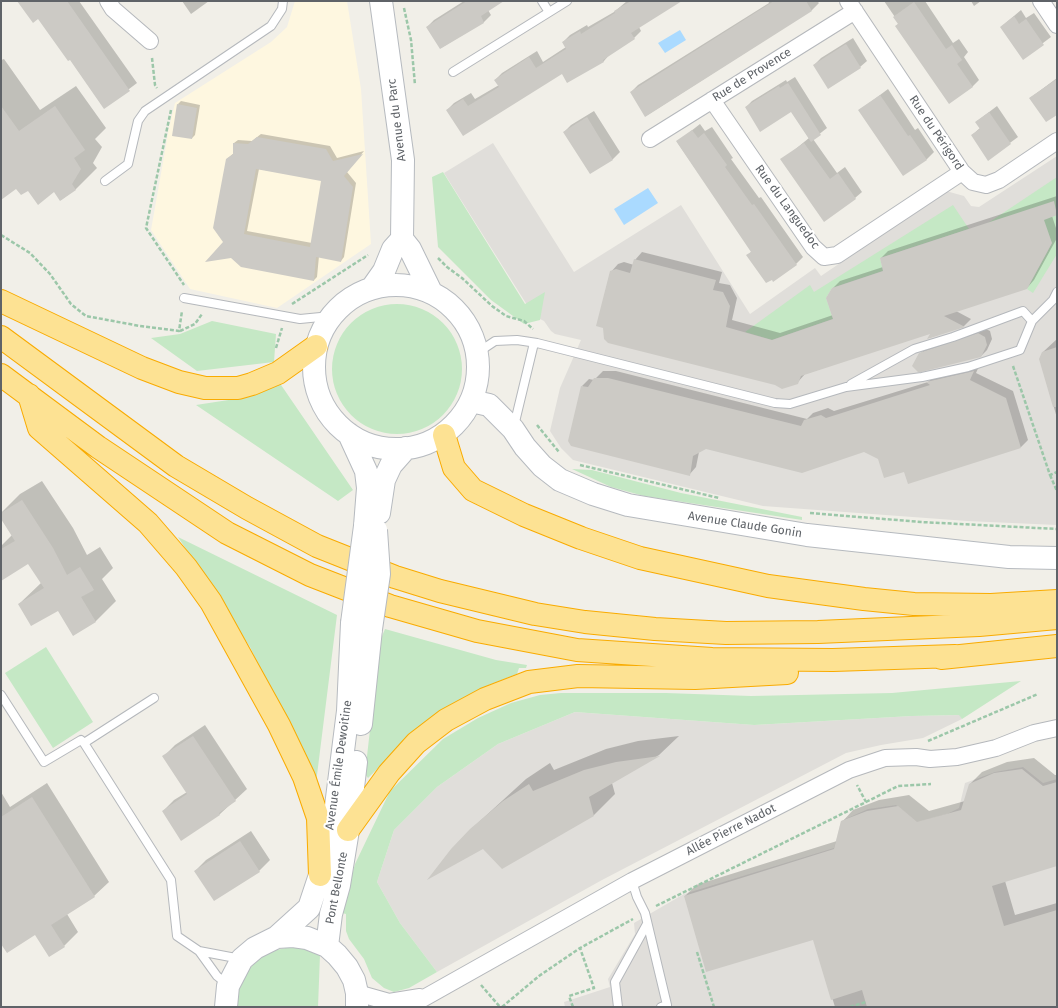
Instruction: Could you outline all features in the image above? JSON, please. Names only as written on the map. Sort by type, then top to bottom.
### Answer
[{"type":"highway","points":[[1,301],[142,368],[179,382],[205,388],[238,388],[278,373],[316,346]]},
{"type":"highway","points":[[1,338],[176,466],[247,508],[317,546],[395,577],[440,591],[534,614],[585,622],[655,629],[726,633],[818,632],[979,625],[1057,618]]},
{"type":"highway","points":[[1,375],[98,447],[227,533],[310,575],[390,606],[470,628],[577,650],[712,659],[833,660],[955,656]]},
{"type":"highway","points":[[29,395],[38,428],[148,523],[186,567],[211,602],[279,725],[304,777],[318,818],[320,875]]},
{"type":"highway","points":[[444,434],[454,468],[473,490],[524,515],[581,538],[640,558],[768,586],[864,599],[914,604],[991,605],[1057,601]]},
{"type":"highway","points":[[348,830],[360,816],[389,773],[416,743],[446,720],[485,699],[529,682],[578,676],[695,678],[822,671],[1057,646]]},
{"type":"main road","name":"Avenue du Parc","points":[[381,1],[403,160],[402,239]]},
{"type":"main road","points":[[372,288],[384,271],[393,249],[402,239],[410,249],[431,292]]},
{"type":"main road","points":[[392,284],[412,286],[431,292],[453,307],[469,328],[477,353],[478,378],[471,401],[460,420],[444,434],[418,446],[406,448],[383,448],[366,443],[336,425],[320,402],[313,374],[316,346],[321,330],[330,316],[349,299],[372,288],[392,284]]},
{"type":"main road","name":"Avenue Claude Gonin","points":[[471,401],[489,405],[523,424],[529,452],[542,466],[560,480],[593,494],[628,505],[807,535],[1009,557],[1057,558]]},
{"type":"main road","points":[[349,434],[366,471],[371,528],[379,574],[362,626]]},
{"type":"main road","points":[[371,528],[384,480],[391,465],[406,448]]},
{"type":"main road","name":"Avenue Émile Dewoitine","points":[[276,937],[309,908],[320,875],[334,814],[348,711],[362,626]]},
{"type":"main road","name":"Avenue Émile Dewoitine","points":[[348,830],[362,626]]},
{"type":"main road","name":"Pont Bellonte","points":[[327,946],[331,914],[339,885],[348,830]]},
{"type":"main road","points":[[226,1007],[228,986],[242,959],[255,948],[276,937],[294,936],[307,938],[327,946],[347,966],[354,980],[357,1000]]},
{"type":"street","points":[[108,1],[113,9],[150,41]]},
{"type":"street","points":[[1041,1],[1057,25]]},
{"type":"street","name":"Rue de Provence","points":[[650,140],[851,6]]},
{"type":"street","name":"Rue du Périgord","points":[[851,6],[962,172],[973,182],[986,185],[999,180],[1057,141]]},
{"type":"street","name":"Rue du Languedoc","points":[[712,100],[813,247],[824,257],[837,256],[962,172]]},
{"type":"street","name":"Allée Pierre Nadot","points":[[408,1007],[632,880],[849,770],[885,758],[916,757],[930,759],[957,757],[996,748],[1034,733],[1057,728]]},
{"type":"street","name":"Allée Pierre Nadot","points":[[357,1000],[389,1002],[426,996]]},
{"type":"lane","points":[[105,182],[128,164],[138,121],[145,111],[271,26],[282,9],[283,1]]},
{"type":"lane","points":[[542,1],[550,12]]},
{"type":"lane","points":[[453,72],[567,1]]},
{"type":"lane","points":[[477,353],[495,341],[517,340],[536,343],[775,403],[790,404],[846,387],[922,377],[968,367],[1020,350],[1032,321],[1053,300],[1057,292]]},
{"type":"lane","points":[[184,298],[300,319],[330,316]]},
{"type":"lane","points":[[846,387],[914,349],[953,337],[1023,311],[1032,321]]},
{"type":"lane","points":[[523,424],[536,343]]},
{"type":"lane","points":[[1,696],[44,762],[81,740],[84,743],[171,880],[176,936],[199,950],[242,959]]},
{"type":"lane","points":[[84,743],[154,698]]},
{"type":"lane","points":[[632,880],[637,897],[645,912],[668,1005],[661,1007]]},
{"type":"lane","points":[[618,1007],[615,982],[647,924]]},
{"type":"lane","points":[[199,950],[218,976],[228,986]]},
{"type":"path","points":[[150,41],[155,85],[163,99],[171,106],[146,228],[186,288],[179,331]]},
{"type":"path","points":[[1,235],[30,253],[50,274],[71,304],[86,316],[140,326],[179,331],[195,324],[201,318],[205,302]]},
{"type":"path","points":[[278,373],[273,360],[289,306],[369,255]]},
{"type":"path","points":[[436,255],[446,267],[492,306],[506,316],[524,321],[533,328],[536,343]]},
{"type":"path","points":[[1009,354],[1050,475],[1057,491]]},
{"type":"path","points":[[523,424],[561,454]]},
{"type":"path","name":"Avenue Claude Gonin","points":[[579,464],[723,499]]},
{"type":"path","points":[[1050,475],[1057,472]]},
{"type":"path","name":"Avenue Claude Gonin","points":[[806,513],[920,522],[1057,529]]},
{"type":"path","points":[[925,742],[1038,694]]},
{"type":"path","points":[[849,770],[866,802]]},
{"type":"path","points":[[502,1007],[539,976],[580,948],[645,912],[898,786],[931,784]]},
{"type":"path","points":[[573,1007],[569,996],[594,988],[580,948]]},
{"type":"path","points":[[697,952],[714,1007]]},
{"type":"path","points":[[850,1007],[866,1002]]},
{"type":"shaded area","points":[[295,1],[347,1],[361,89],[371,244],[277,308],[190,289],[151,230],[169,128],[175,103],[271,42],[287,27]]},
{"type":"shaded area","points":[[493,143],[574,272],[681,205],[750,314],[815,268],[821,276],[946,191],[964,196],[971,206],[979,207],[1057,156],[1057,525],[967,521],[763,506],[573,460],[561,448],[550,431],[560,388],[581,340],[555,334],[544,321],[534,316],[444,173]]},
{"type":"shaded area","points":[[575,712],[754,725],[912,716],[960,715],[962,719],[923,738],[846,753],[602,880],[437,972],[400,923],[377,882],[394,830],[437,787],[498,744]]},
{"type":"shaded area","points":[[1023,767],[1043,783],[1057,779],[1057,1007],[565,1007],[564,1002],[610,987],[608,979],[635,934],[634,923],[684,894],[834,848],[841,821],[868,809],[896,805],[917,823],[947,814],[959,808],[965,783],[995,772]]},
{"type":"green space","points":[[443,172],[525,304],[545,292],[540,320],[524,324],[491,300],[438,247],[432,177]]},
{"type":"green space","points":[[1057,177],[1057,254],[1033,293],[1027,289],[1052,243],[988,223]]},
{"type":"green space","points":[[953,205],[969,229],[880,258],[883,271],[832,288],[826,298],[833,319],[772,340],[745,332],[810,285],[814,292]]},
{"type":"green space","points":[[403,304],[428,311],[443,323],[455,338],[461,356],[461,382],[455,400],[443,415],[428,427],[410,433],[391,434],[366,427],[351,415],[339,400],[333,382],[332,363],[339,338],[351,323],[366,311],[384,305]]},
{"type":"green space","points":[[212,321],[276,334],[274,362],[197,371],[151,338],[180,334]]},
{"type":"green space","points":[[279,382],[353,490],[338,501],[196,405],[248,397]]},
{"type":"green space","points":[[572,469],[592,470],[681,493],[802,517],[802,520],[644,496],[611,487]]},
{"type":"green space","points":[[178,537],[337,615],[316,783],[250,647]]},
{"type":"green space","points":[[385,629],[496,660],[527,665],[526,668],[519,668],[517,674],[489,685],[465,697],[407,740],[368,778],[365,774],[380,641]]},
{"type":"green space","points":[[46,647],[93,722],[53,748],[5,673]]},
{"type":"green space","points":[[1021,681],[962,719],[959,715],[912,716],[754,725],[575,712],[498,744],[437,787],[394,830],[377,882],[400,923],[437,972],[409,988],[394,992],[384,988],[372,978],[364,959],[349,939],[346,931],[346,914],[342,913],[355,864],[390,791],[443,739],[478,718],[511,703],[540,695],[561,693],[666,693],[751,696],[892,693]]},
{"type":"green space","points":[[290,947],[307,949],[320,955],[318,1007],[237,1007],[239,989],[246,973],[257,960],[272,951]]},
{"type":"water","points":[[680,30],[686,40],[665,53],[658,43]]},
{"type":"water","points":[[648,188],[658,203],[624,225],[614,209]]},
{"type":"building","points":[[17,1],[67,1],[130,91],[104,109],[70,60],[68,61],[38,19],[33,23]]},
{"type":"building","points":[[467,1],[504,1],[481,16],[484,23],[440,49],[426,27]]},
{"type":"building","points":[[631,1],[682,1],[631,33],[635,39],[603,60],[604,62],[567,83],[562,74],[463,136],[446,110],[463,99],[468,106],[499,87],[494,80],[529,57],[536,68],[566,49],[562,42],[580,31],[581,34],[615,13],[614,11]]},
{"type":"building","points":[[774,1],[806,1],[812,11],[645,117],[630,92]]},
{"type":"building","points":[[914,2],[946,49],[952,45],[962,60],[957,64],[973,87],[949,104],[895,26],[898,24],[893,17]]},
{"type":"building","points":[[1014,16],[1019,24],[1026,19],[1044,45],[1023,60],[1000,27]]},
{"type":"building","points":[[846,44],[861,68],[828,89],[813,65]]},
{"type":"building","points":[[1057,79],[1057,115],[1046,122],[1029,98]]},
{"type":"building","points":[[788,83],[821,135],[811,142],[791,112],[760,132],[745,107],[779,86],[780,88]]},
{"type":"building","points":[[880,95],[908,136],[910,135],[927,160],[903,176],[858,110]]},
{"type":"building","points":[[177,104],[197,108],[192,139],[172,136]]},
{"type":"building","points":[[1,106],[19,131],[55,106],[85,150],[74,158],[81,169],[72,184],[76,190],[60,201],[54,192],[38,205],[28,191],[21,195],[16,189],[1,200]]},
{"type":"building","points":[[989,112],[1011,144],[988,161],[971,135],[980,129],[975,122]]},
{"type":"building","points":[[587,117],[613,160],[590,174],[563,132]]},
{"type":"building","points":[[692,130],[698,138],[704,133],[727,165],[725,167],[752,205],[754,204],[797,265],[773,282],[772,280],[766,283],[746,255],[751,252],[676,141]]},
{"type":"building","points":[[257,137],[326,149],[333,161],[363,154],[344,176],[353,187],[341,262],[316,257],[314,281],[241,267],[231,258],[205,262],[223,242],[213,228],[226,159],[233,154],[233,143],[248,144]],"holes":[[[256,169],[321,181],[310,247],[244,234]]]},
{"type":"building","points":[[804,143],[830,179],[838,173],[856,199],[824,222],[780,159]]},
{"type":"building","points":[[1054,201],[1057,215],[1044,220],[1052,243],[1027,289],[944,316],[965,327],[927,339],[930,334],[801,376],[798,384],[782,389],[775,385],[608,343],[604,339],[603,328],[596,326],[610,271],[616,269],[630,273],[634,259],[716,280],[713,290],[723,292],[730,306],[726,327],[772,340],[833,319],[826,298],[832,288],[883,271],[880,258]]},
{"type":"building","points":[[978,333],[985,337],[987,345],[981,357],[921,372],[918,372],[912,366],[919,353]]},
{"type":"building","points":[[1057,347],[1057,407],[1053,407],[1039,359],[1042,352]]},
{"type":"building","points":[[974,371],[970,380],[1006,398],[1021,448],[908,484],[904,472],[884,478],[878,459],[864,452],[802,473],[706,449],[693,456],[690,476],[571,446],[568,441],[581,386],[588,387],[594,378],[608,378],[801,426],[804,420],[821,415],[826,418],[930,385],[926,382]]},
{"type":"building","points":[[22,500],[53,548],[67,575],[80,567],[94,590],[81,597],[96,622],[73,636],[58,611],[31,626],[18,604],[44,588],[28,564],[1,581],[1,549],[15,541],[1,519],[1,513]]},
{"type":"building","points":[[193,736],[236,801],[219,813],[220,815],[181,841],[162,811],[187,794],[162,756]]},
{"type":"building","points":[[660,756],[589,797],[594,816],[502,869],[483,849],[427,880],[451,849],[470,829],[503,801],[529,784],[533,791],[584,770],[616,762]]},
{"type":"building","points":[[1022,769],[1043,786],[1057,782],[1057,866],[992,886],[1004,926],[1057,910],[1057,1007],[867,1007],[862,990],[831,1000],[813,940],[706,972],[684,896],[834,849],[841,821],[867,811],[898,806],[917,822],[961,810],[969,784],[994,773]]},
{"type":"building","points":[[32,797],[95,897],[51,925],[65,947],[49,957],[35,935],[7,953],[1,944],[1,817]]},
{"type":"building","points":[[240,841],[260,872],[214,901],[194,871]]}]
